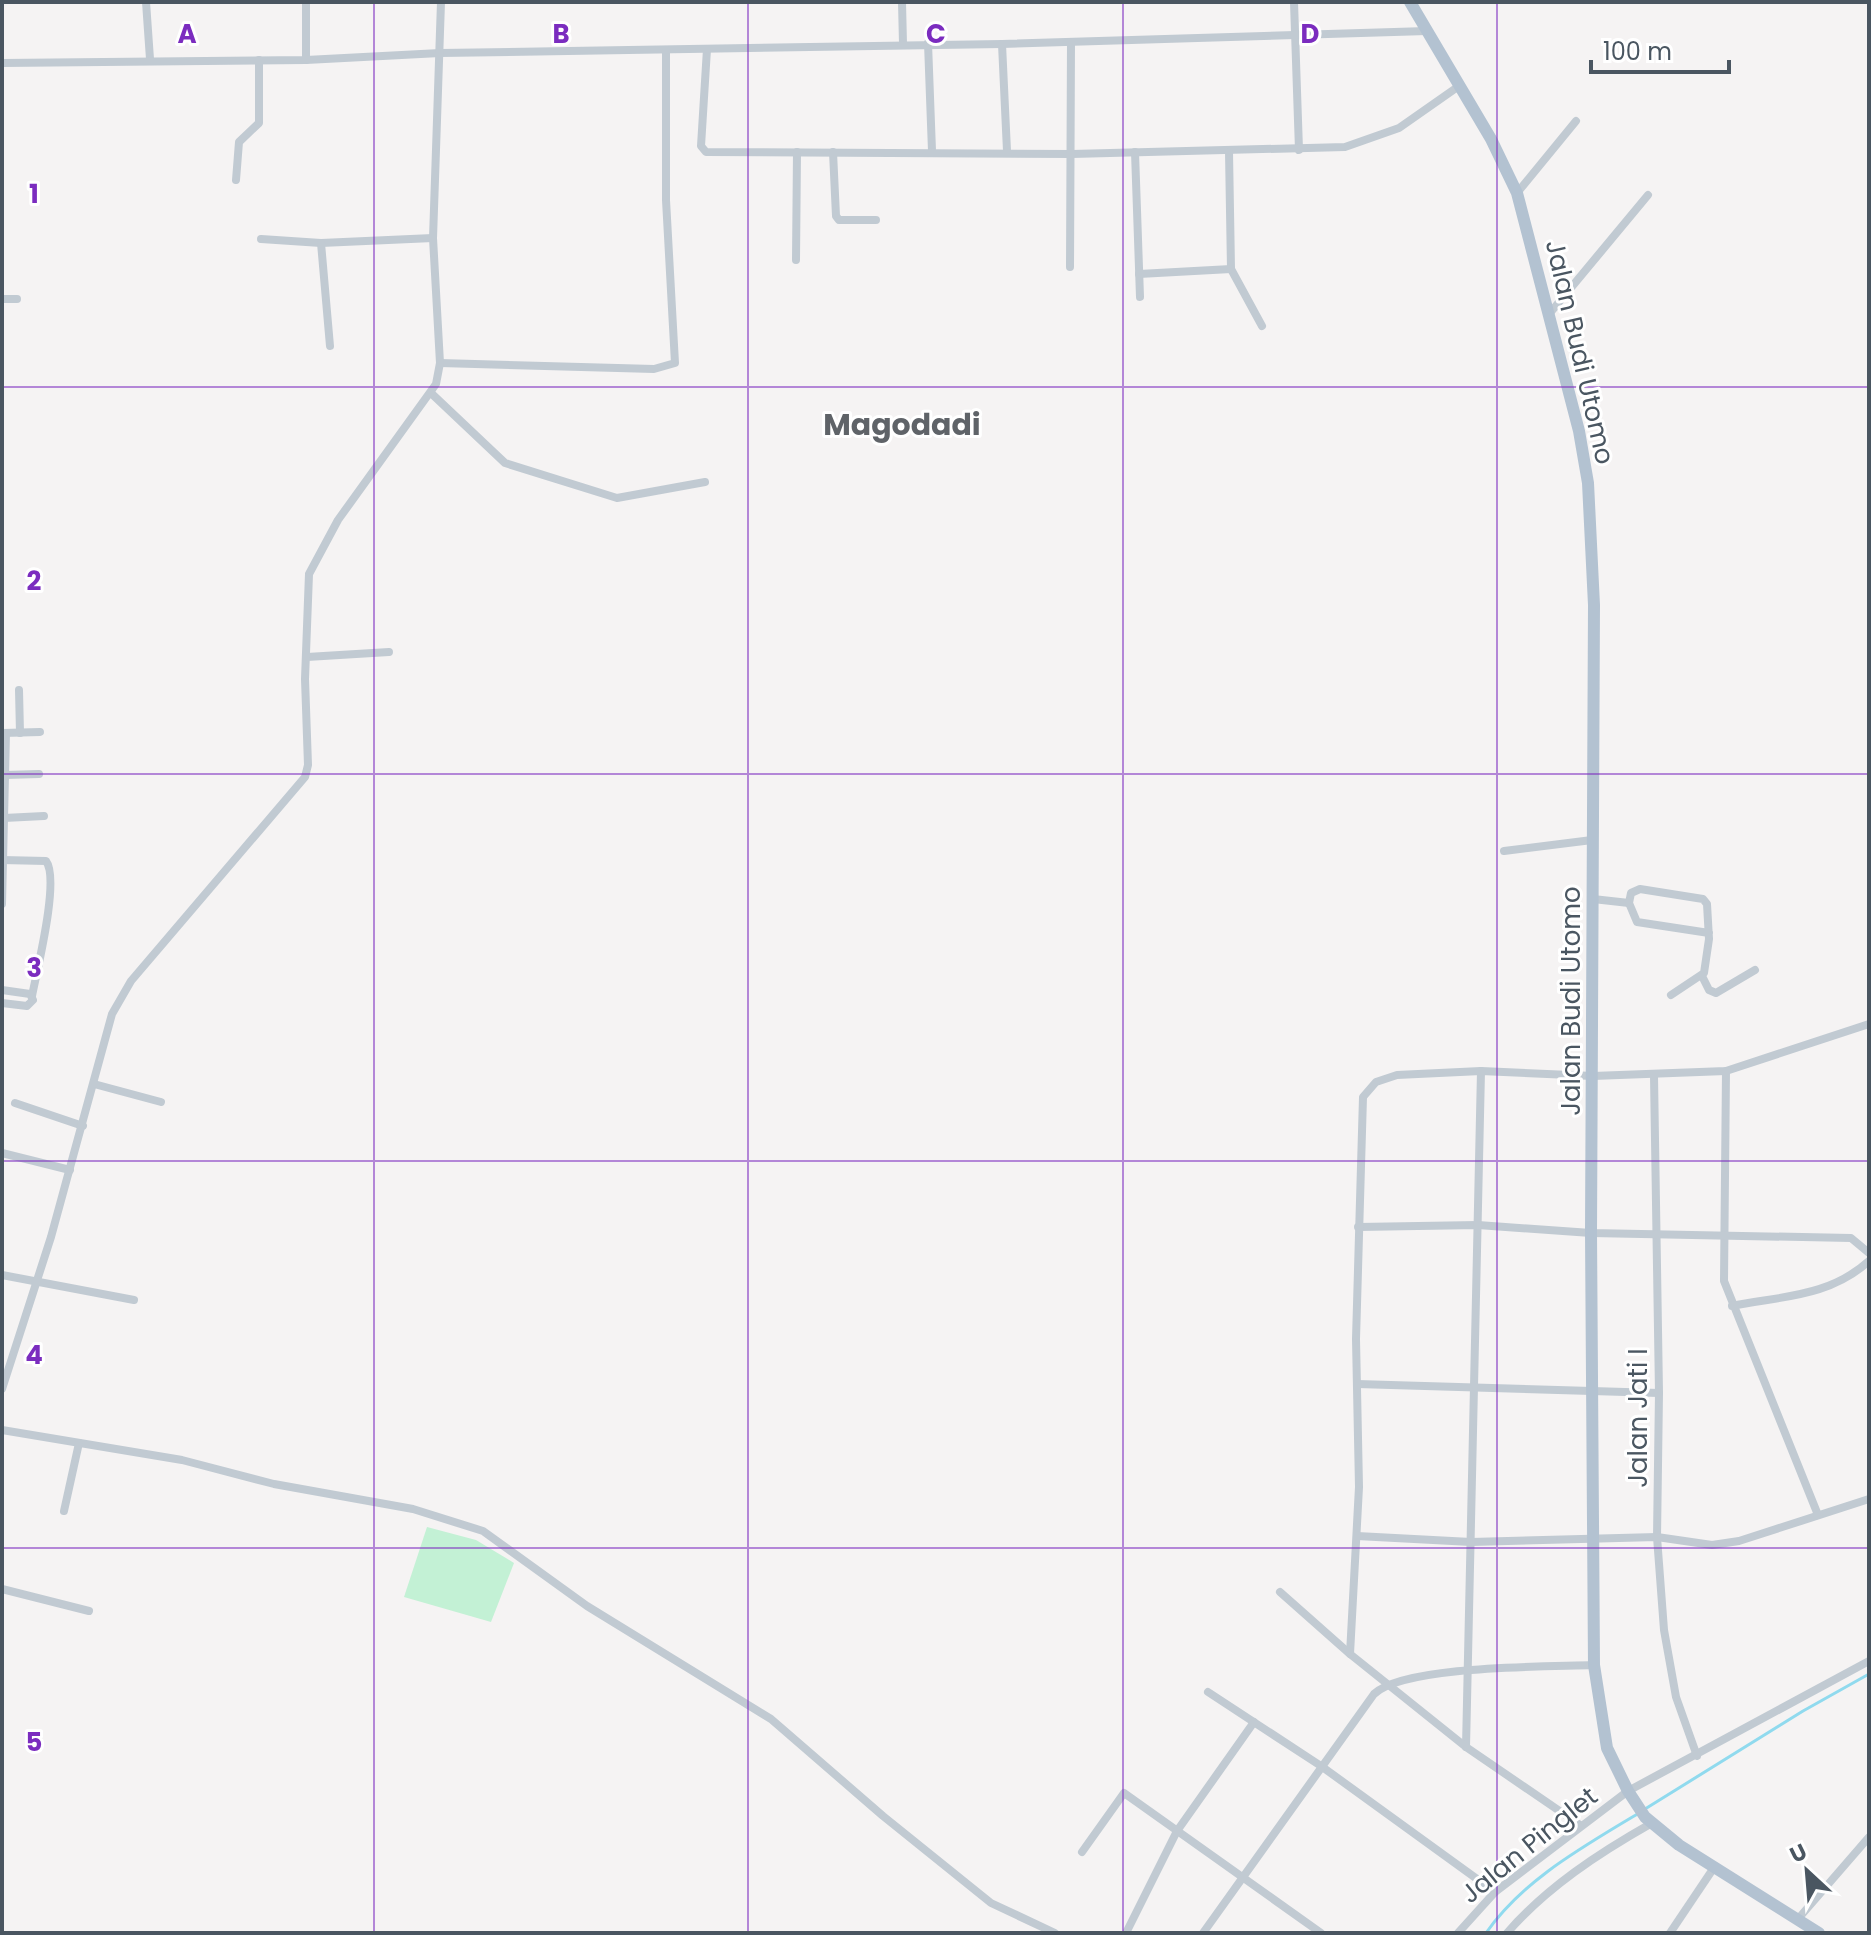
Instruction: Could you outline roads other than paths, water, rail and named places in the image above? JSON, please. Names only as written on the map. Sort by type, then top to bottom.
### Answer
[{"type":"main road","name":"Jalan Budi Utomo","points":[[1410,2],[1505,164],[1517,193],[1579,431],[1592,532],[1593,1541],[1594,1665],[1601,1726],[1630,1794],[1648,1820],[1679,1845],[1819,1933]]},
{"type":"street","points":[[146,2],[150,59]]},
{"type":"street","points":[[306,2],[306,60]]},
{"type":"street","points":[[2,1389],[83,1126],[112,1014],[131,981],[305,777],[308,765],[309,574],[338,520],[432,394],[440,363],[433,238],[441,2]]},
{"type":"street","points":[[902,2],[903,44]]},
{"type":"street","points":[[1294,2],[1299,150]]},
{"type":"street","points":[[2,63],[150,59],[306,60],[440,53],[1002,44],[1427,31]]},
{"type":"street","points":[[1070,267],[1071,42]]},
{"type":"street","points":[[928,43],[932,151]]},
{"type":"street","points":[[1002,44],[1007,151]]},
{"type":"street","points":[[707,49],[701,148],[706,152],[1007,151],[1072,154],[1345,147],[1373,140],[1399,128],[1459,86]]},
{"type":"street","points":[[440,363],[654,369],[675,363],[666,200],[666,50]]},
{"type":"street","points":[[236,180],[239,142],[259,123],[259,60]]},
{"type":"street","points":[[1517,193],[1576,121]]},
{"type":"street","points":[[796,260],[797,152]]},
{"type":"street","points":[[833,152],[836,216],[843,220],[876,220]]},
{"type":"street","points":[[1135,152],[1140,297]]},
{"type":"street","points":[[1229,152],[1231,269],[1262,326]]},
{"type":"street","points":[[1550,313],[1648,195]]},
{"type":"street","points":[[261,239],[321,243],[433,238]]},
{"type":"street","points":[[321,243],[330,346]]},
{"type":"street","points":[[1139,274],[1231,269]]},
{"type":"street","points":[[2,299],[17,299]]},
{"type":"street","points":[[432,394],[505,463],[617,498],[705,482]]},
{"type":"street","points":[[307,657],[389,652]]},
{"type":"street","points":[[19,690],[20,733]]},
{"type":"street","points":[[2,904],[4,733],[40,732]]},
{"type":"street","points":[[5,775],[39,774]]},
{"type":"street","points":[[4,818],[44,816]]},
{"type":"street","points":[[1504,851],[1592,840]]},
{"type":"street","points":[[2,1003],[27,1006],[32,1003],[49,903],[50,866],[46,861],[3,860]]},
{"type":"street","points":[[1709,933],[1637,922],[1629,903],[1631,893],[1640,889],[1703,899],[1707,904],[1709,933],[1702,976],[1709,990],[1716,993],[1755,970]]},
{"type":"street","points":[[1593,899],[1629,903]]},
{"type":"street","points":[[1671,995],[1702,976]]},
{"type":"street","points":[[2,990],[32,996]]},
{"type":"street","points":[[1350,1654],[1357,1536],[1361,1108],[1368,1089],[1397,1075],[1481,1071],[1654,1076],[1726,1071],[1869,1024]]},
{"type":"street","points":[[1466,1747],[1477,1385],[1481,1071]]},
{"type":"street","points":[[1726,1071],[1722,1233],[1724,1281],[1818,1515]]},
{"type":"street","name":"Jalan Jati I","points":[[1654,1076],[1659,1393],[1657,1537],[1664,1630],[1676,1697],[1697,1756]]},
{"type":"street","points":[[94,1084],[161,1102]]},
{"type":"street","points":[[15,1103],[83,1126]]},
{"type":"street","points":[[2,1153],[70,1170]]},
{"type":"street","points":[[1358,1227],[1478,1225],[1591,1233],[1655,1231],[1851,1238],[1869,1253]]},
{"type":"street","points":[[1732,1306],[1814,1293],[1844,1281],[1869,1261]]},
{"type":"street","points":[[2,1275],[134,1300]]},
{"type":"street","points":[[1357,1384],[1477,1385],[1659,1393]]},
{"type":"street","points":[[2,1430],[182,1460],[274,1484],[413,1509],[483,1531],[587,1606],[771,1719],[991,1903],[1055,1933]]},
{"type":"street","points":[[64,1511],[79,1443]]},
{"type":"street","points":[[1357,1536],[1471,1542],[1657,1537],[1694,1544],[1726,1544],[1869,1499]]},
{"type":"street","points":[[2,1589],[89,1611]]},
{"type":"street","points":[[1280,1592],[1385,1685],[1466,1747],[1580,1825]]},
{"type":"street","name":"Jalan Pinglet","points":[[1458,1933],[1495,1892],[1580,1825],[1869,1661]]},
{"type":"street","points":[[1203,1933],[1321,1766],[1374,1694],[1385,1685],[1469,1671],[1594,1665]]},
{"type":"street","points":[[1208,1692],[1321,1766],[1495,1892]]},
{"type":"street","points":[[1126,1933],[1177,1831],[1254,1722]]},
{"type":"street","points":[[1082,1852],[1124,1793],[1321,1933]]},
{"type":"street","points":[[1507,1933],[1556,1887],[1648,1820]]},
{"type":"street","points":[[1798,1919],[1869,1837]]},
{"type":"street","points":[[1670,1933],[1715,1866]]},
{"type":"waterway","points":[[1645,1809],[1869,1674]]},
{"type":"waterway","points":[[1486,1933],[1536,1880],[1639,1813]]},
{"type":"district","name":"Magodadi","points":[[902,424]]}]
